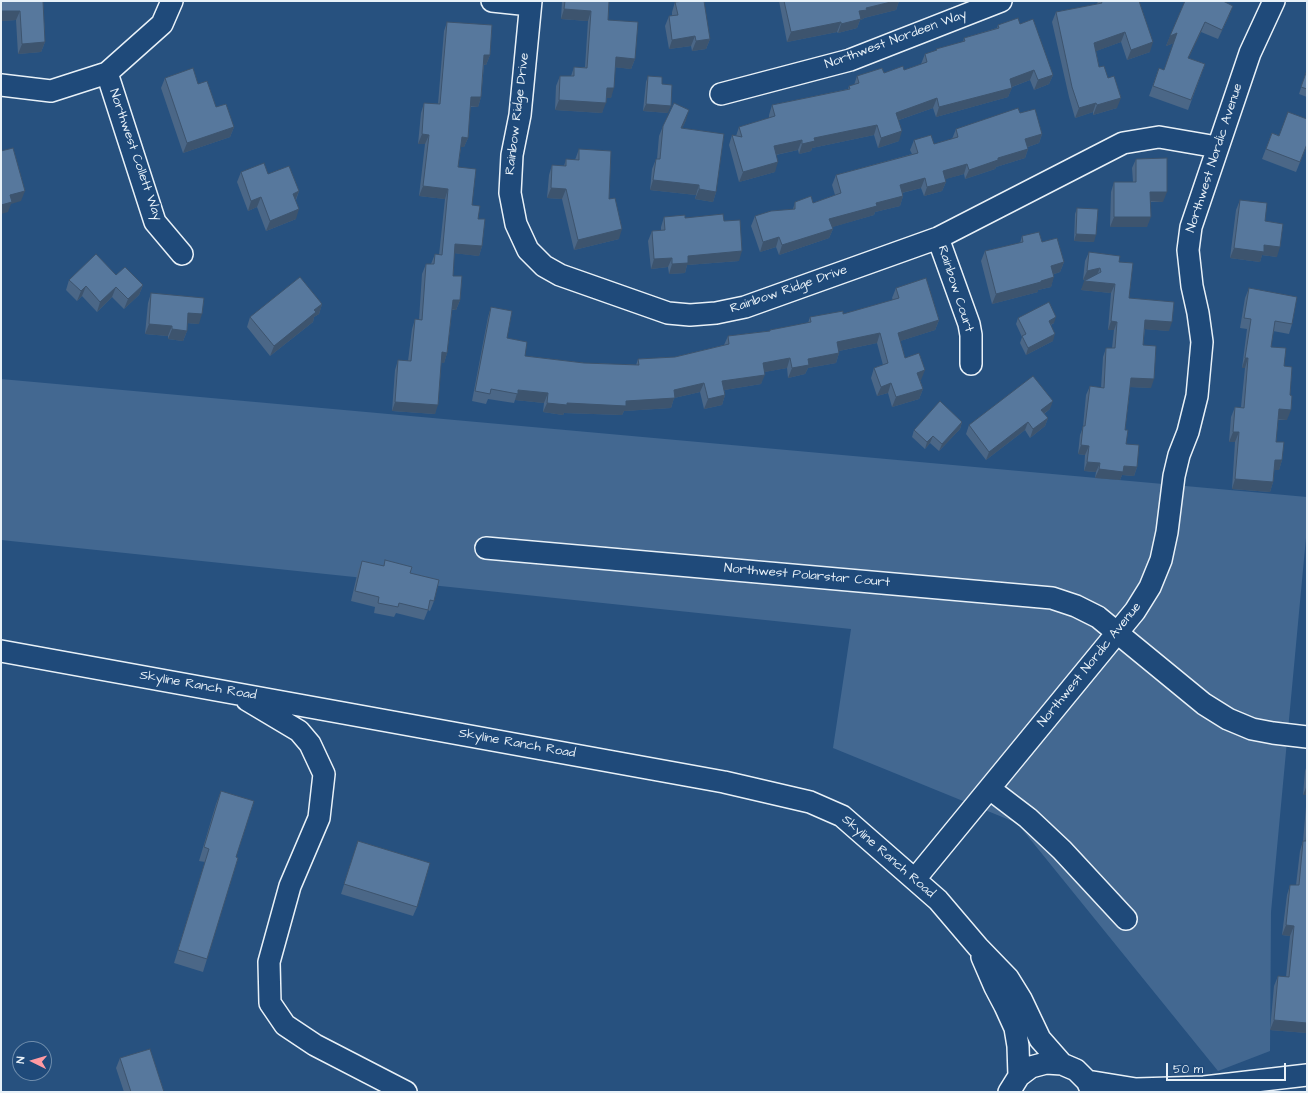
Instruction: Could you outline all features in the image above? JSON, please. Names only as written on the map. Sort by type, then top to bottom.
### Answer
[{"type":"street","points":[[1,85],[51,91],[107,73],[162,24],[172,1]]},
{"type":"street","points":[[492,1],[530,3]]},
{"type":"street","name":"Northwest Nordeen Way","points":[[721,94],[850,60],[1001,1]]},
{"type":"street","name":"Northwest Nordic Avenue","points":[[915,880],[1118,633],[1135,611],[1150,587],[1161,560],[1167,532],[1174,476],[1179,455],[1188,432],[1197,396],[1202,342],[1192,286],[1188,250],[1191,227],[1250,53],[1274,1]]},
{"type":"street","name":"Rainbow Ridge Drive","points":[[530,3],[520,115],[512,155],[510,193],[516,224],[528,250],[544,266],[560,275],[668,313],[690,315],[716,313],[745,306],[938,238],[1124,142],[1159,137],[1217,147]]},
{"type":"street","name":"Northwest Collett Way","points":[[107,73],[155,222],[182,254]]},
{"type":"street","name":"Rainbow Court","points":[[938,238],[971,335],[971,364]]},
{"type":"street","name":"Northwest Polarstar Court","points":[[486,548],[1052,598],[1076,606],[1098,617],[1204,704],[1228,719],[1252,729],[1307,737]]},
{"type":"street","name":"Skyline Ranch Road","points":[[1,651],[716,781],[810,802],[842,816],[938,900],[978,947],[1008,978],[1021,999],[1040,1039],[1062,1064]]},
{"type":"street","points":[[235,693],[298,731],[310,744],[324,774],[319,818],[290,886],[269,962],[270,1003],[284,1025],[314,1045],[406,1092]]},
{"type":"street","points":[[990,789],[1028,818],[1062,850],[1126,919]]},
{"type":"street","name":"Skyline Ranch Road","points":[[978,947],[1015,1028],[1018,1046],[1012,1087]]},
{"type":"street","points":[[1012,1087],[1031,1067],[1046,1063],[1062,1064],[1076,1070],[1090,1087],[1197,1089],[1307,1075]]},
{"type":"shaded area","points":[[1,379],[1307,497],[1307,527],[1271,912],[1270,1051],[1218,1071],[1017,823],[833,748],[851,629],[1,540]]},
{"type":"building","points":[[1,1],[43,1],[45,42],[22,44],[20,11],[1,11]]},
{"type":"building","points":[[565,1],[609,1],[608,20],[638,22],[635,59],[616,57],[614,88],[607,88],[606,103],[559,100],[560,76],[574,76],[574,67],[587,68],[591,11],[564,9]]},
{"type":"building","points":[[704,1],[710,39],[696,41],[695,36],[672,40],[669,16],[678,15],[675,2]]},
{"type":"building","points":[[784,1],[895,1],[859,11],[861,19],[841,24],[841,22],[791,32]]},
{"type":"building","points":[[1101,1],[1139,1],[1153,42],[1131,50],[1125,32],[1094,43],[1099,67],[1104,66],[1108,78],[1114,76],[1121,98],[1097,105],[1096,103],[1079,108],[1072,87],[1056,12],[1102,3]]},
{"type":"building","points":[[1185,1],[1223,1],[1233,6],[1222,30],[1205,22],[1188,58],[1205,64],[1191,100],[1153,86],[1159,68],[1164,70],[1177,33],[1170,36]]},
{"type":"building","points":[[1018,18],[1020,24],[1033,19],[1053,75],[1038,80],[1034,70],[1010,79],[1012,88],[939,107],[937,98],[896,113],[902,131],[881,138],[877,125],[814,138],[815,141],[802,144],[802,140],[774,146],[778,162],[743,172],[732,135],[742,137],[739,127],[775,116],[772,105],[850,89],[849,86],[859,83],[857,76],[882,68],[884,73],[903,66],[904,70],[927,62],[925,54],[937,50],[936,49],[965,41],[964,38],[999,28],[998,25]]},
{"type":"building","points":[[447,22],[492,25],[490,55],[484,55],[481,97],[471,97],[468,138],[462,137],[458,167],[476,169],[472,205],[480,206],[478,219],[485,219],[482,246],[455,244],[453,276],[462,276],[460,300],[453,300],[447,353],[442,352],[438,405],[395,402],[398,360],[411,361],[415,319],[422,320],[426,264],[434,264],[435,254],[442,255],[448,189],[423,186],[429,135],[422,134],[424,103],[440,104]]},
{"type":"building","points":[[193,68],[198,84],[207,81],[216,107],[226,104],[234,127],[187,143],[165,78]]},
{"type":"building","points":[[1307,70],[1307,89],[1301,87]]},
{"type":"building","points":[[648,76],[662,77],[662,84],[672,85],[671,106],[646,104]]},
{"type":"building","points":[[674,103],[689,110],[681,128],[724,134],[716,192],[699,189],[699,185],[653,180],[656,159],[660,159],[663,126]]},
{"type":"building","points":[[1018,108],[1020,113],[1035,109],[1042,134],[1025,139],[1028,149],[998,158],[998,160],[969,170],[967,164],[943,171],[946,182],[927,187],[925,178],[900,185],[903,196],[876,203],[877,206],[829,219],[833,229],[782,245],[779,237],[763,242],[755,216],[771,211],[795,209],[795,202],[811,196],[813,203],[841,193],[836,175],[918,153],[914,140],[931,135],[934,144],[958,137],[956,129]]},
{"type":"building","points":[[1288,112],[1307,119],[1307,144],[1300,162],[1266,149],[1272,133],[1279,136]]},
{"type":"building","points":[[13,148],[25,191],[10,195],[12,202],[1,205],[1,151]]},
{"type":"building","points":[[579,149],[611,151],[609,199],[615,198],[622,229],[578,240],[566,189],[551,188],[552,165],[566,166],[566,159],[579,160]]},
{"type":"building","points":[[1167,158],[1167,192],[1150,192],[1151,217],[1114,217],[1114,182],[1136,182],[1136,159]]},
{"type":"building","points":[[264,163],[268,174],[289,166],[299,191],[293,194],[299,209],[270,221],[261,197],[251,201],[241,172]]},
{"type":"building","points":[[1240,200],[1267,203],[1265,221],[1283,224],[1280,247],[1264,245],[1264,252],[1234,248]]},
{"type":"building","points":[[1077,208],[1098,209],[1096,235],[1076,234]]},
{"type":"building","points":[[723,214],[724,221],[740,220],[742,251],[688,256],[688,263],[672,264],[672,258],[654,259],[652,231],[665,230],[664,217],[685,215],[685,218]]},
{"type":"building","points":[[1039,232],[1042,242],[1057,238],[1064,262],[1051,266],[1054,277],[996,294],[985,251],[1023,242],[1022,236]]},
{"type":"building","points":[[1089,252],[1120,256],[1119,262],[1133,263],[1129,298],[1174,302],[1172,322],[1145,320],[1143,345],[1156,346],[1154,379],[1131,378],[1125,430],[1128,430],[1126,444],[1139,445],[1137,467],[1124,466],[1123,472],[1099,469],[1100,463],[1087,462],[1089,446],[1081,445],[1090,386],[1104,388],[1106,348],[1115,348],[1117,322],[1111,321],[1115,284],[1084,281],[1101,272],[1100,268],[1087,271]]},
{"type":"building","points":[[96,254],[116,275],[125,267],[143,285],[128,299],[116,287],[100,302],[86,286],[81,291],[69,280]]},
{"type":"building","points":[[300,277],[322,304],[314,310],[316,312],[274,346],[250,317]]},
{"type":"building","points":[[926,278],[939,320],[898,333],[905,358],[919,353],[925,370],[917,373],[923,389],[896,397],[891,383],[881,387],[874,368],[888,363],[880,333],[837,342],[839,353],[808,359],[809,365],[792,368],[790,358],[763,363],[765,375],[722,381],[725,395],[708,399],[704,383],[674,390],[675,398],[626,401],[626,406],[567,403],[567,405],[547,403],[548,393],[518,390],[518,394],[491,389],[490,394],[475,391],[491,307],[512,311],[507,338],[527,342],[525,356],[584,363],[639,365],[638,359],[675,357],[729,344],[728,336],[770,331],[811,322],[810,317],[843,311],[843,314],[899,298],[896,288]]},
{"type":"building","points":[[1249,288],[1297,297],[1292,324],[1275,321],[1271,347],[1286,348],[1284,366],[1292,367],[1290,395],[1292,396],[1291,410],[1279,409],[1276,442],[1284,442],[1282,460],[1275,460],[1273,482],[1235,479],[1239,432],[1233,432],[1235,407],[1244,408],[1248,358],[1245,358],[1251,319],[1244,318]]},
{"type":"building","points":[[151,293],[204,298],[202,314],[188,313],[187,331],[172,329],[172,326],[149,324]]},
{"type":"building","points":[[1049,302],[1056,317],[1049,321],[1055,334],[1028,348],[1022,336],[1026,334],[1018,318]]},
{"type":"building","points":[[1033,376],[1053,401],[1041,410],[1048,418],[1033,429],[1028,422],[989,452],[969,425]]},
{"type":"building","points":[[940,401],[962,422],[942,444],[933,436],[927,442],[914,430]]},
{"type":"building","points":[[385,560],[412,567],[410,573],[439,580],[434,601],[430,600],[428,610],[399,603],[398,607],[378,603],[379,597],[355,591],[362,561],[384,566]]},
{"type":"building","points":[[221,791],[254,801],[236,857],[238,858],[207,959],[178,950],[209,849],[204,847]]},
{"type":"building","points":[[1307,832],[1307,1023],[1274,1020],[1278,976],[1289,977],[1294,926],[1286,925],[1290,885],[1299,885],[1303,841],[1306,841]]},
{"type":"building","points":[[358,841],[430,863],[417,907],[344,884]]},
{"type":"building","points":[[150,1049],[164,1092],[131,1092],[120,1058]]}]
